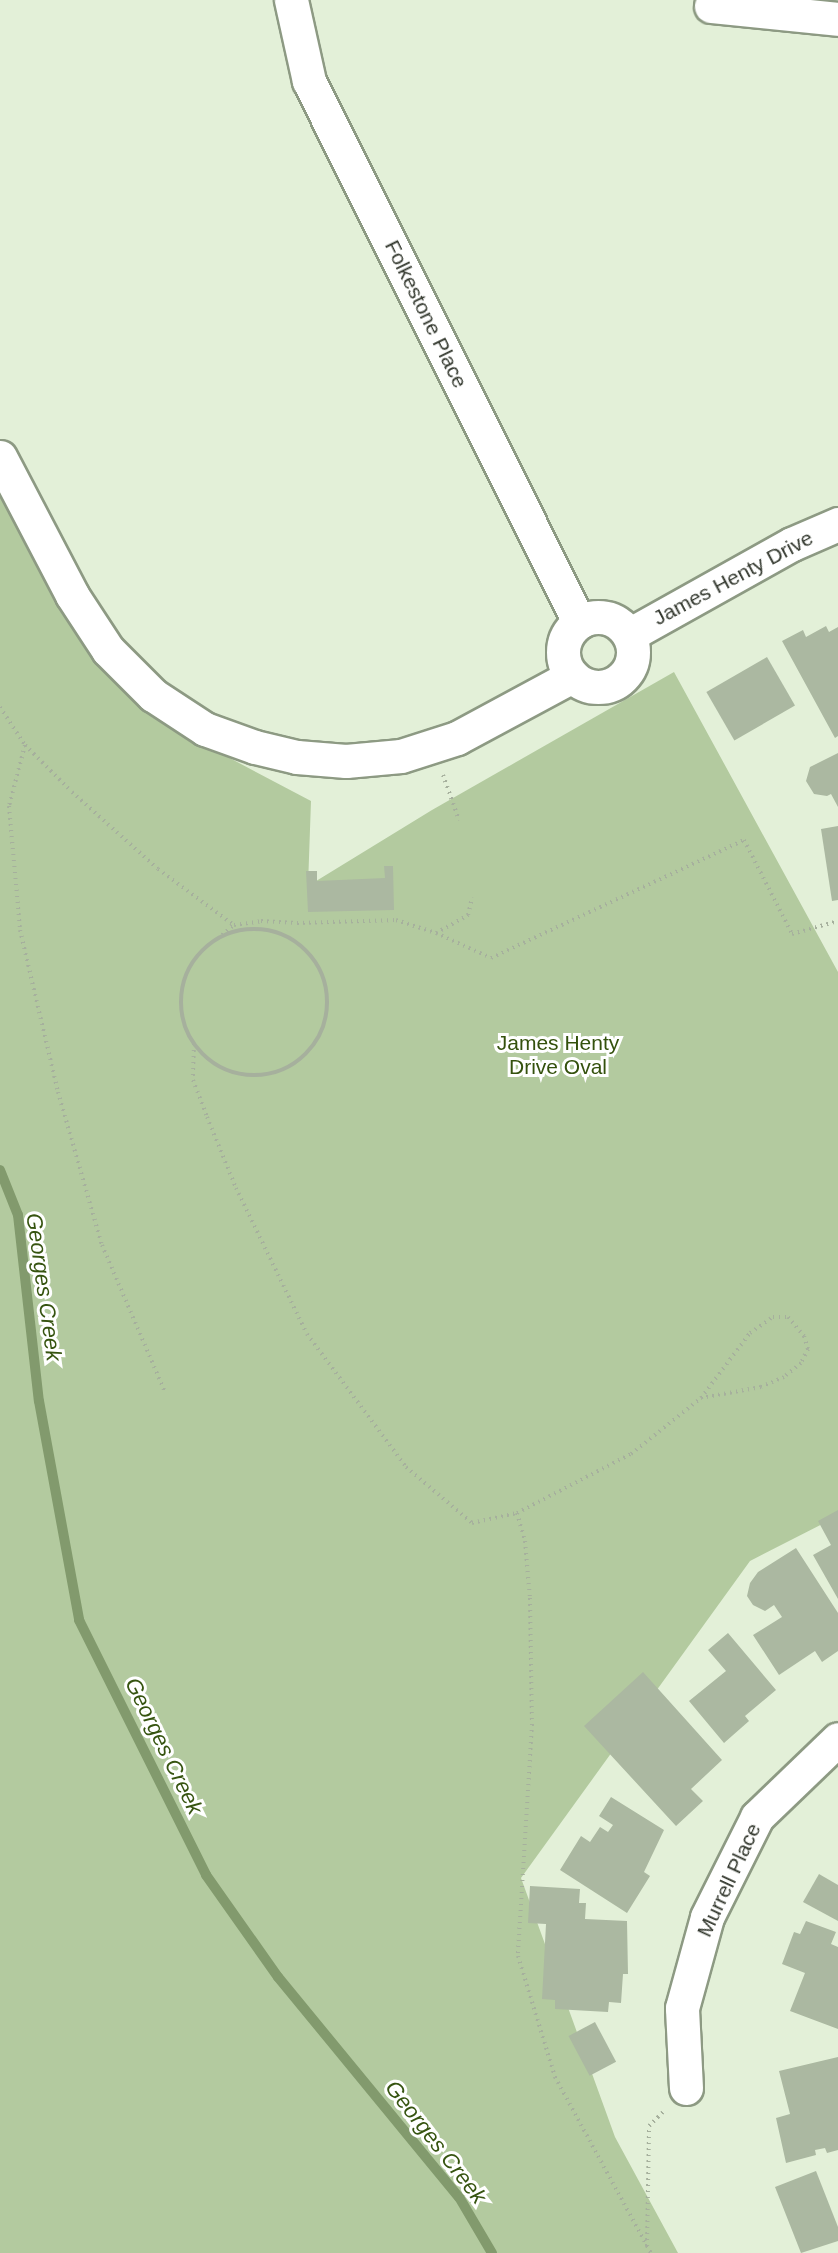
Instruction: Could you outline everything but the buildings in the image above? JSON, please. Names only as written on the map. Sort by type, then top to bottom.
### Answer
[{"type":"street","name":"Folkestone Place","points":[[291,0],[309,81],[579,622]]},
{"type":"street","points":[[711,6],[838,19]]},
{"type":"street","points":[[0,457],[72,595],[108,650],[153,694],[205,729],[255,747],[297,757],[346,761],[401,756],[458,738],[572,676]]},
{"type":"street","name":"James Henty Drive","points":[[629,635],[792,544],[838,524]]},
{"type":"street","points":[[602,616],[612,619],[629,635],[633,657],[630,667],[615,683],[593,687],[572,676],[566,667],[563,647],[566,637],[579,622],[602,616]]},
{"type":"street","name":"Murrell Place","points":[[686,2088],[682,2008],[707,1917],[757,1817],[838,1739]]},
{"type":"path","points":[[0,707],[25,745],[158,868],[234,925]]},
{"type":"path","points":[[25,745],[9,806],[20,930],[58,1092],[102,1245],[164,1390]]},
{"type":"path","points":[[433,746],[459,820]]},
{"type":"path","points":[[217,938],[239,930],[264,929],[287,936],[307,950],[321,970],[327,994],[326,1018],[316,1041],[301,1059],[279,1071],[256,1075],[232,1072],[211,1061],[194,1044],[184,1022],[181,998],[186,974],[199,954],[217,938],[234,925],[261,921],[297,923],[396,920],[436,933],[490,958],[744,840],[792,934],[838,921]]},
{"type":"path","points":[[436,933],[468,915],[472,897]]},
{"type":"path","points":[[194,1044],[193,1080],[203,1107],[236,1188],[307,1334],[406,1467],[472,1523],[517,1513],[632,1454],[701,1398],[750,1333],[773,1317],[788,1317],[804,1336],[808,1349],[801,1363],[784,1377],[761,1387],[701,1398]]},
{"type":"path","points":[[517,1513],[525,1541],[531,1598],[532,1724],[518,1956],[555,2077],[651,2253]]},
{"type":"path","points":[[647,2246],[649,2126],[686,2088]]},
{"type":"green space","name":"James Henty Drive Oval","points":[[0,487],[62,607],[152,717],[311,801],[308,886],[432,810],[674,672],[838,972],[838,1516],[750,1561],[521,1878],[615,2137],[678,2253],[0,2253]]},
{"type":"waterway","name":"Georges Creek","points":[[0,1170],[18,1215],[39,1401],[79,1620],[206,1875],[278,1977],[459,2197],[492,2253]]}]
